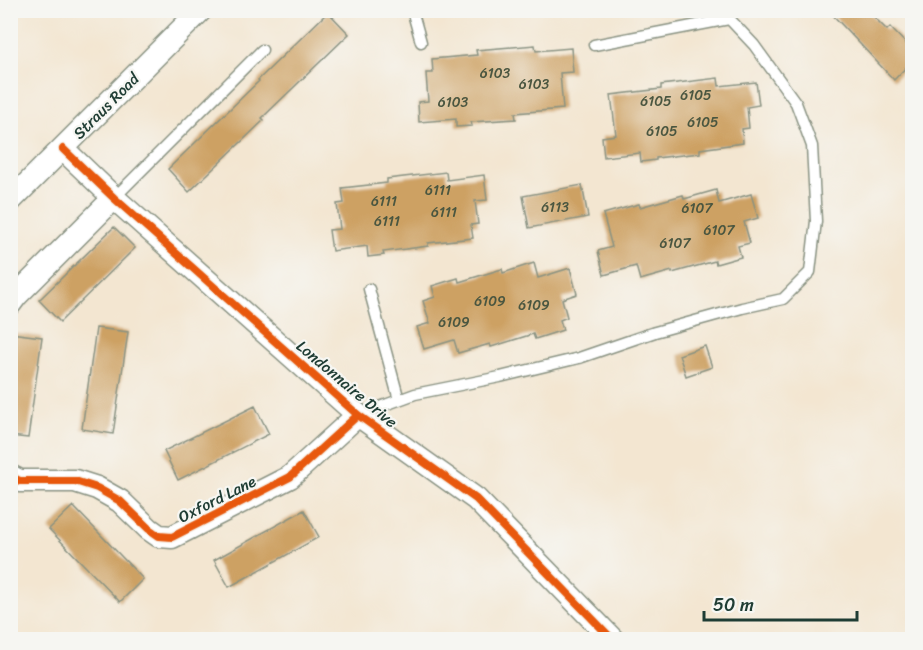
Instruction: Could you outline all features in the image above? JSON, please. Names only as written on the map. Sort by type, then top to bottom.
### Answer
[{"type":"street","name":"Straus Road","points":[[10,201],[201,10]]},
{"type":"street","name":"Londonnaire Drive","points":[[63,148],[114,198],[358,415],[476,499],[613,639]]},
{"type":"street","points":[[10,304],[114,198]]},
{"type":"street","name":"Oxford Lane","points":[[10,476],[20,481],[75,481],[97,488],[120,501],[159,536],[172,537],[290,477],[358,415]]},
{"type":"lane","points":[[412,10],[421,42]]},
{"type":"lane","points":[[358,415],[415,394],[579,358],[655,332],[783,298],[810,272],[816,221],[812,146],[796,103],[754,45],[721,10]]},
{"type":"lane","points":[[594,45],[729,19]]},
{"type":"lane","points":[[114,198],[262,50]]},
{"type":"lane","points":[[369,289],[399,400]]},
{"type":"building","points":[[828,10],[867,10],[887,30],[890,27],[912,50],[912,61],[894,80]]},
{"type":"building","points":[[328,12],[349,34],[189,192],[168,169]]},
{"type":"building","points":[[535,45],[536,51],[571,48],[573,72],[560,73],[563,109],[515,113],[516,119],[471,122],[472,126],[456,127],[456,119],[419,122],[418,102],[428,101],[426,73],[433,73],[432,59],[477,55],[476,50]]},
{"type":"building","points":[[718,78],[719,86],[756,82],[759,105],[747,107],[749,128],[742,129],[743,143],[700,149],[700,153],[641,162],[640,153],[604,157],[602,137],[616,135],[611,95],[661,89],[661,85]]},
{"type":"building","points":[[446,172],[447,180],[484,175],[487,200],[475,201],[478,224],[471,225],[473,238],[428,243],[428,246],[383,252],[384,255],[368,257],[367,246],[332,251],[329,230],[340,229],[337,204],[344,203],[342,188],[387,183],[387,179]]},
{"type":"building","points":[[582,185],[588,217],[529,228],[523,196]]},
{"type":"building","points":[[716,190],[719,203],[751,194],[758,218],[744,222],[750,243],[738,246],[741,257],[716,264],[715,261],[640,280],[636,266],[604,275],[598,251],[612,247],[603,214],[639,204],[640,207],[683,195],[684,199]]},
{"type":"building","points":[[114,227],[135,248],[60,322],[39,300]]},
{"type":"building","points":[[534,263],[538,278],[570,268],[577,294],[562,299],[567,317],[560,320],[563,330],[535,339],[533,334],[491,347],[490,344],[458,353],[454,340],[424,349],[417,327],[430,323],[423,301],[435,297],[432,286],[458,278],[459,282],[502,269],[503,273]]},
{"type":"building","points":[[96,328],[128,332],[113,434],[82,429]]},
{"type":"building","points":[[10,333],[42,337],[28,438],[10,436]]},
{"type":"building","points":[[705,346],[712,367],[686,376],[679,355]]},
{"type":"building","points":[[255,406],[269,434],[178,480],[164,451]]},
{"type":"building","points":[[73,506],[143,579],[120,602],[49,529]]},
{"type":"building","points":[[304,510],[319,537],[229,587],[214,560]]},
{"type":"cycle path","points":[[63,149],[114,198],[358,415],[476,499],[613,640]]},
{"type":"cycle path","points":[[10,476],[20,481],[75,481],[97,488],[120,501],[159,536],[172,537],[290,477],[358,415]]}]
